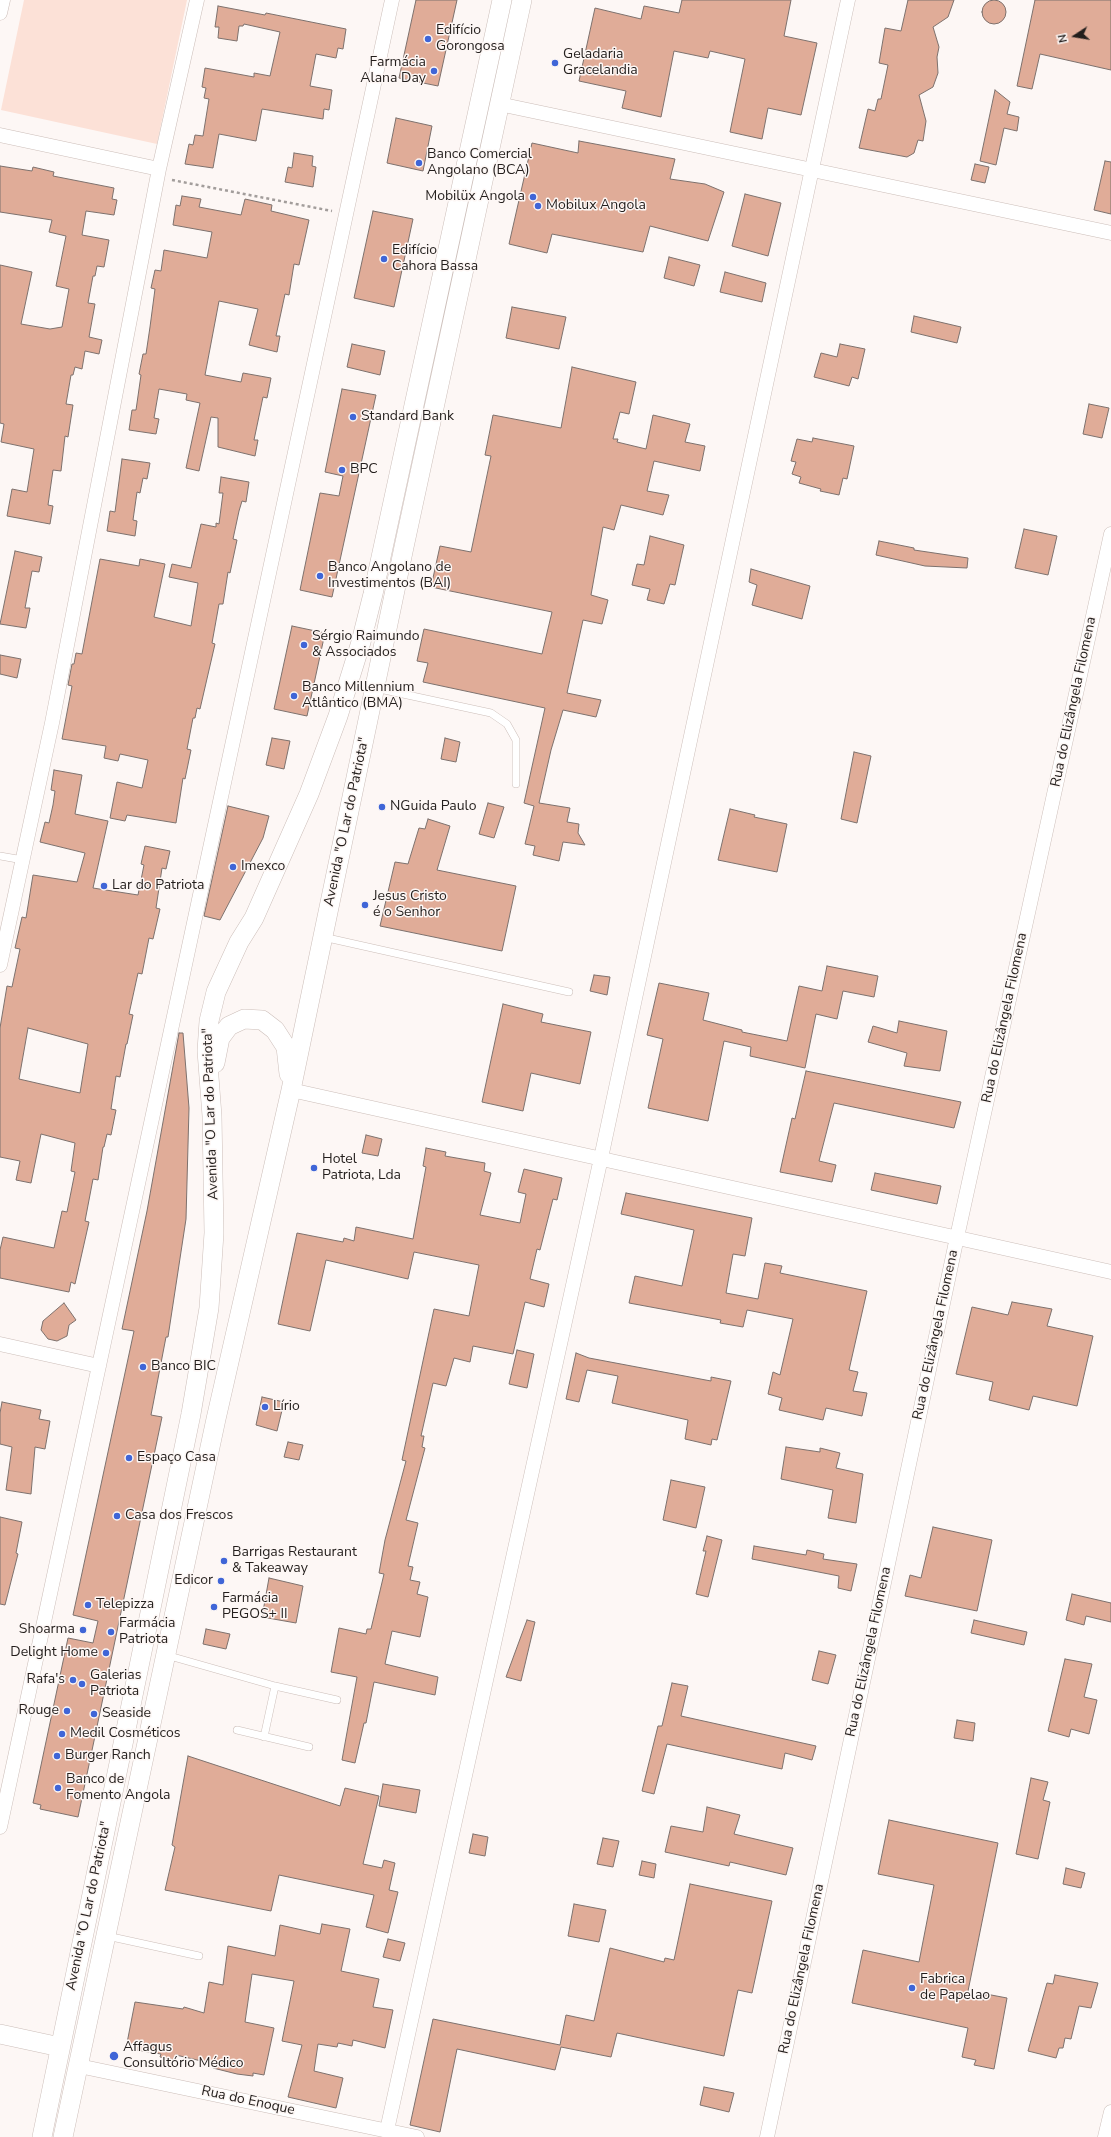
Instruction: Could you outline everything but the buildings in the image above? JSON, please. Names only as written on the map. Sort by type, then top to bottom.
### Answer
[{"type":"main road","name":"Avenida \"O Lar do Patriota\"","points":[[42,2137],[191,1414],[206,1328],[213,1270],[214,1240],[212,1116],[207,1051],[209,1021],[216,992],[240,942],[254,918],[309,794],[338,716],[361,642],[373,594],[502,0]]},
{"type":"main road","name":"Avenida \"O Lar do Patriota\"","points":[[63,2137],[216,1419],[291,1090],[522,0]]},
{"type":"main road","points":[[212,1116],[215,1058],[220,1038],[229,1026],[244,1019],[262,1020],[275,1030],[286,1047],[291,1090]]},
{"type":"main road","points":[[0,2034],[60,2047]]},
{"type":"street","points":[[0,13],[3,0]]},
{"type":"street","points":[[0,966],[52,723],[159,173],[197,0]]},
{"type":"street","points":[[0,1828],[392,0]]},
{"type":"street","points":[[387,2130],[601,1158],[810,170],[848,0]]},
{"type":"street","points":[[499,104],[1111,233]]},
{"type":"street","points":[[0,135],[159,173]]},
{"type":"street","name":"Rua do Elizângela Filomena","points":[[767,2137],[957,1237],[1111,534]]},
{"type":"street","points":[[291,1090],[1111,1272]]},
{"type":"street","points":[[0,1344],[99,1366]]},
{"type":"street","name":"Rua do Enoque","points":[[79,2066],[417,2137]]},
{"type":"street","points":[[1105,2137],[1111,2112]]},
{"type":"lane","points":[[375,688],[491,714],[507,724],[516,740],[516,784]]},
{"type":"lane","points":[[0,856],[23,860]]},
{"type":"lane","points":[[323,937],[569,992]]},
{"type":"lane","points":[[166,1655],[275,1686],[337,1700]]},
{"type":"lane","points":[[264,1737],[275,1686]]},
{"type":"lane","points":[[237,1730],[309,1747]]},
{"type":"lane","points":[[107,1936],[199,1956]]},
{"type":"path","points":[[159,173],[346,214]]},
{"type":"shaded area","points":[[24,0],[187,0],[157,144],[1,110]]},
{"type":"place","name":"Edifício Gorongosa","points":[[428,39]]},
{"type":"place","name":"Geladaria Gracelandia","points":[[555,63]]},
{"type":"place","name":"Farmácia Alana Day","points":[[434,71]]},
{"type":"place","name":"Banco Comercial Angolano (BCA)","points":[[419,163]]},
{"type":"place","name":"Mobilüx Angola","points":[[533,197]]},
{"type":"place","name":"Mobilux Angola","points":[[538,206]]},
{"type":"place","name":"Edifício Cahora Bassa","points":[[384,259]]},
{"type":"place","name":"Standard Bank","points":[[353,417]]},
{"type":"place","name":"BPC","points":[[342,470]]},
{"type":"place","name":"Banco Angolano de Investimentos (BAI)","points":[[320,576]]},
{"type":"place","name":"Sérgio Raimundo & Associados","points":[[304,645]]},
{"type":"place","name":"Banco Millennium Atlântico (BMA)","points":[[294,696]]},
{"type":"place","name":"NGuida Paulo","points":[[382,807]]},
{"type":"place","name":"Imexco","points":[[233,867]]},
{"type":"place","name":"Lar do Patriota","points":[[104,886]]},
{"type":"place","name":"Jesus Cristo é o Senhor","points":[[365,905]]},
{"type":"place","name":"Hotel Patriota, Lda","points":[[314,1168]]},
{"type":"place","name":"Banco BIC","points":[[143,1367]]},
{"type":"place","name":"Lírio","points":[[265,1407]]},
{"type":"place","name":"Espaço Casa","points":[[129,1458]]},
{"type":"place","name":"Casa dos Frescos","points":[[117,1516]]},
{"type":"place","name":"Barrigas Restaurant & Takeaway","points":[[224,1561]]},
{"type":"place","name":"Edicor","points":[[221,1581]]},
{"type":"place","name":"Telepizza","points":[[88,1605]]},
{"type":"place","name":"Farmácia PEGOS+ II","points":[[214,1607]]},
{"type":"place","name":"Shoarma","points":[[83,1630]]},
{"type":"place","name":"Farmácia Patriota","points":[[111,1632]]},
{"type":"place","name":"Delight Home","points":[[106,1653]]},
{"type":"place","name":"Rafa's","points":[[73,1680]]},
{"type":"place","name":"Galerias Patriota","points":[[82,1684]]},
{"type":"place","name":"Rouge","points":[[67,1711]]},
{"type":"place","name":"Seaside","points":[[94,1714]]},
{"type":"place","name":"Medil Cosméticos","points":[[62,1734]]},
{"type":"place","name":"Burger Ranch","points":[[57,1756]]},
{"type":"place","name":"Banco de Fomento Angola","points":[[58,1788]]},
{"type":"place","name":"Fabrica de Papelao","points":[[912,1988]]},
{"type":"place","name":"Affagus Consultório Médico","points":[[114,2056]]}]
